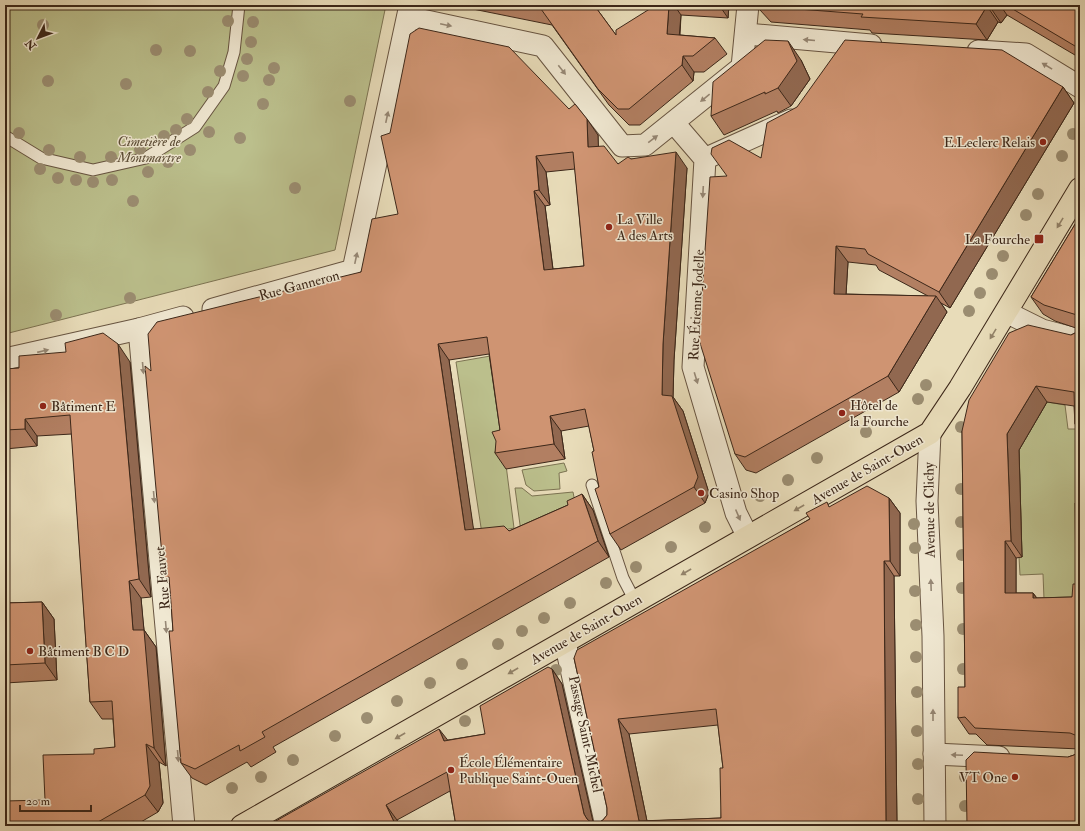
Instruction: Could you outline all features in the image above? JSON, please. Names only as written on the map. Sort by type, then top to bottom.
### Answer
[{"type":"main road","points":[[930,433],[960,388],[1080,189]]},
{"type":"main road","name":"Avenue de Saint-Ouen","points":[[242,826],[930,433]]},
{"type":"street","points":[[409,11],[543,46],[622,146],[645,145],[742,67],[748,5]]},
{"type":"street","name":"Rue Ganneron","points":[[5,359],[139,329],[353,270],[409,11]]},
{"type":"street","points":[[746,34],[839,43],[894,46]]},
{"type":"street","points":[[831,62],[839,43]]},
{"type":"street","points":[[956,50],[1026,54],[1080,87]]},
{"type":"street","points":[[674,123],[705,159],[799,116],[807,105]]},
{"type":"street","name":"Rue Étienne Jodelle","points":[[705,159],[693,367],[736,513],[748,537]]},
{"type":"street","points":[[1006,312],[1042,330],[1080,340]]},
{"type":"street","name":"Rue Fauvet","points":[[139,329],[184,826]]},
{"type":"street","name":"Avenue de Clichy","points":[[930,433],[927,501],[933,636],[935,826]]},
{"type":"street","name":"Passage Saint-Michel","points":[[565,642],[606,826]]},
{"type":"street","points":[[934,754],[1016,758]]},
{"type":"lane","points":[[5,136],[41,158],[94,170],[146,158],[195,128],[224,86],[234,52],[239,5]]},
{"type":"lane","points":[[592,485],[623,578],[635,601]]},
{"type":"green space","name":"Cimetière de Montmartre","points":[[5,5],[386,5],[335,250],[5,334]]},
{"type":"green space","points":[[496,355],[505,457],[514,528],[482,534],[456,362]]},
{"type":"green space","points":[[1047,402],[1065,405],[1068,429],[1080,429],[1080,600],[1044,599],[1043,574],[1020,575],[1019,557],[1022,557],[1019,450]]},
{"type":"green space","points":[[564,463],[567,471],[559,473],[560,489],[534,491],[526,485],[522,470]]},
{"type":"green space","points":[[515,488],[522,488],[532,496],[573,492],[577,512],[521,532]]},
{"type":"building","points":[[520,5],[594,5],[616,35],[616,30],[656,5],[669,5],[667,34],[715,38],[693,56],[683,56],[682,65],[629,109],[618,109],[598,89],[541,9]]},
{"type":"building","points":[[759,5],[991,5],[990,7],[987,6],[976,24],[861,17],[863,14]]},
{"type":"building","points":[[1006,5],[1080,5],[1080,49]]},
{"type":"building","points":[[419,28],[509,47],[569,109],[575,104],[587,119],[588,147],[604,146],[618,164],[628,157],[631,159],[676,152],[663,344],[662,395],[672,396],[698,477],[694,487],[610,534],[595,489],[599,487],[592,452],[594,451],[585,409],[550,416],[554,444],[495,453],[496,441],[492,432],[500,430],[487,337],[438,344],[465,530],[504,526],[509,531],[568,505],[567,501],[582,494],[598,541],[262,732],[265,737],[240,751],[239,745],[195,769],[181,763],[169,631],[173,631],[169,577],[164,578],[145,366],[151,371],[148,334],[157,322],[361,272],[372,219],[398,214],[381,136],[390,133],[410,34]],"holes":[[[573,152],[584,266],[544,270],[534,191],[539,190],[536,156]]]},
{"type":"building","points":[[765,40],[788,41],[797,61],[778,88],[765,94],[765,92],[711,116],[713,82]]},
{"type":"building","points":[[845,40],[1002,50],[1063,87],[939,292],[868,254],[865,249],[836,246],[834,294],[936,296],[888,376],[745,457],[735,454],[699,340],[710,177],[727,176],[711,154],[712,148],[729,140],[761,158],[767,123],[797,107]]},
{"type":"building","points":[[1080,216],[1080,320],[1077,315],[1044,305],[1031,297]]},
{"type":"building","points":[[1028,325],[1071,335],[1077,332],[1080,327],[1080,425],[1075,424],[1074,392],[1036,386],[1007,434],[1011,541],[1005,541],[1005,593],[1033,593],[1033,598],[1072,597],[1073,584],[1076,584],[1075,503],[1080,503],[1080,743],[1079,739],[1075,735],[1070,733],[975,728],[965,717],[958,718],[958,687],[965,687],[962,431],[969,400],[1009,333]]},
{"type":"building","points":[[103,333],[118,344],[139,579],[129,581],[133,630],[144,630],[154,748],[146,744],[150,786],[145,795],[98,822],[47,824],[47,826],[5,826],[5,801],[45,800],[43,755],[94,754],[94,749],[115,747],[112,701],[90,702],[70,415],[25,419],[25,429],[5,430],[5,369],[19,368],[19,356],[66,352],[65,343]]},
{"type":"building","points":[[867,486],[889,498],[890,561],[884,561],[886,826],[456,826],[447,772],[386,805],[396,826],[375,826],[374,824],[370,826],[267,826],[439,729],[444,741],[485,734],[480,706],[548,667],[552,669],[584,814],[592,823],[598,823],[607,815],[607,808],[574,658],[577,650],[810,519],[806,513],[827,502],[829,507]],"holes":[[[716,709],[723,768],[720,768],[721,818],[639,821],[618,719]]]},
{"type":"building","points":[[42,602],[45,663],[5,665],[5,603]]},
{"type":"building","points":[[1080,748],[1080,826],[967,826],[966,760],[974,752],[1068,757],[1074,755]]},
{"type":"place","name":"E.Leclerc Relais","points":[[1043,142]]},
{"type":"place","name":"La Ville A des Arts","points":[[609,227]]},
{"type":"place","name":"La Fourche","points":[[1039,239]]},
{"type":"place","name":"Bâtiment E","points":[[43,406]]},
{"type":"place","name":"Hôtel de la Fourche","points":[[842,413]]},
{"type":"place","name":"Casino Shop","points":[[701,493]]},
{"type":"place","name":"Bâtiment B C D","points":[[30,651]]},
{"type":"place","name":"École Élémentaire Publique Saint-Ouen","points":[[451,770]]},
{"type":"place","name":"VT One","points":[[1015,777]]}]
